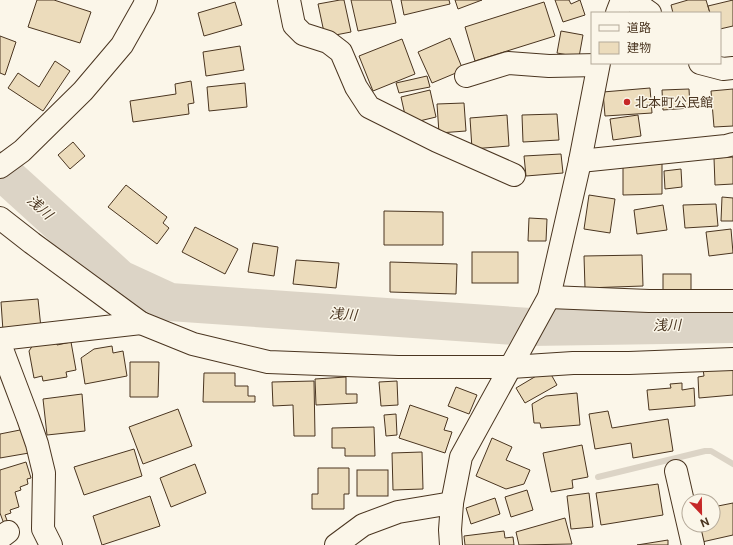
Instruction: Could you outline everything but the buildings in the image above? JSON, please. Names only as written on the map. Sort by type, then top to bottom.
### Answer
[{"type":"street","points":[[0,167],[22,151],[83,91],[122,45],[146,0]]},
{"type":"street","points":[[289,0],[294,24],[303,34],[328,42],[341,52],[356,87],[369,108],[437,141],[514,175]]},
{"type":"street","points":[[617,12],[622,0]]},
{"type":"street","points":[[632,0],[649,12]]},
{"type":"street","points":[[452,545],[450,530],[452,503],[461,457],[547,301],[580,161],[599,64],[549,66],[508,63],[466,76]]},
{"type":"street","points":[[704,64],[723,69],[733,68]]},
{"type":"street","points":[[580,161],[726,146],[733,144]]},
{"type":"street","points":[[0,218],[141,323],[193,344],[268,362],[398,367],[514,362],[629,363],[733,359]]},
{"type":"street","points":[[547,301],[733,301]]},
{"type":"street","points":[[0,339],[141,323]]},
{"type":"street","points":[[0,344],[37,444],[44,474],[44,529],[51,545]]},
{"type":"street","points":[[676,471],[693,545]]},
{"type":"street","points":[[336,545],[363,525],[398,512],[452,503]]},
{"type":"waterway","name":"浅川","points":[[0,170],[120,279],[170,302],[530,327],[733,324]]},
{"type":"waterway","points":[[598,477],[705,451],[711,451],[733,464]]},
{"type":"place","name":"北本町公民館","points":[[627,102]]}]
